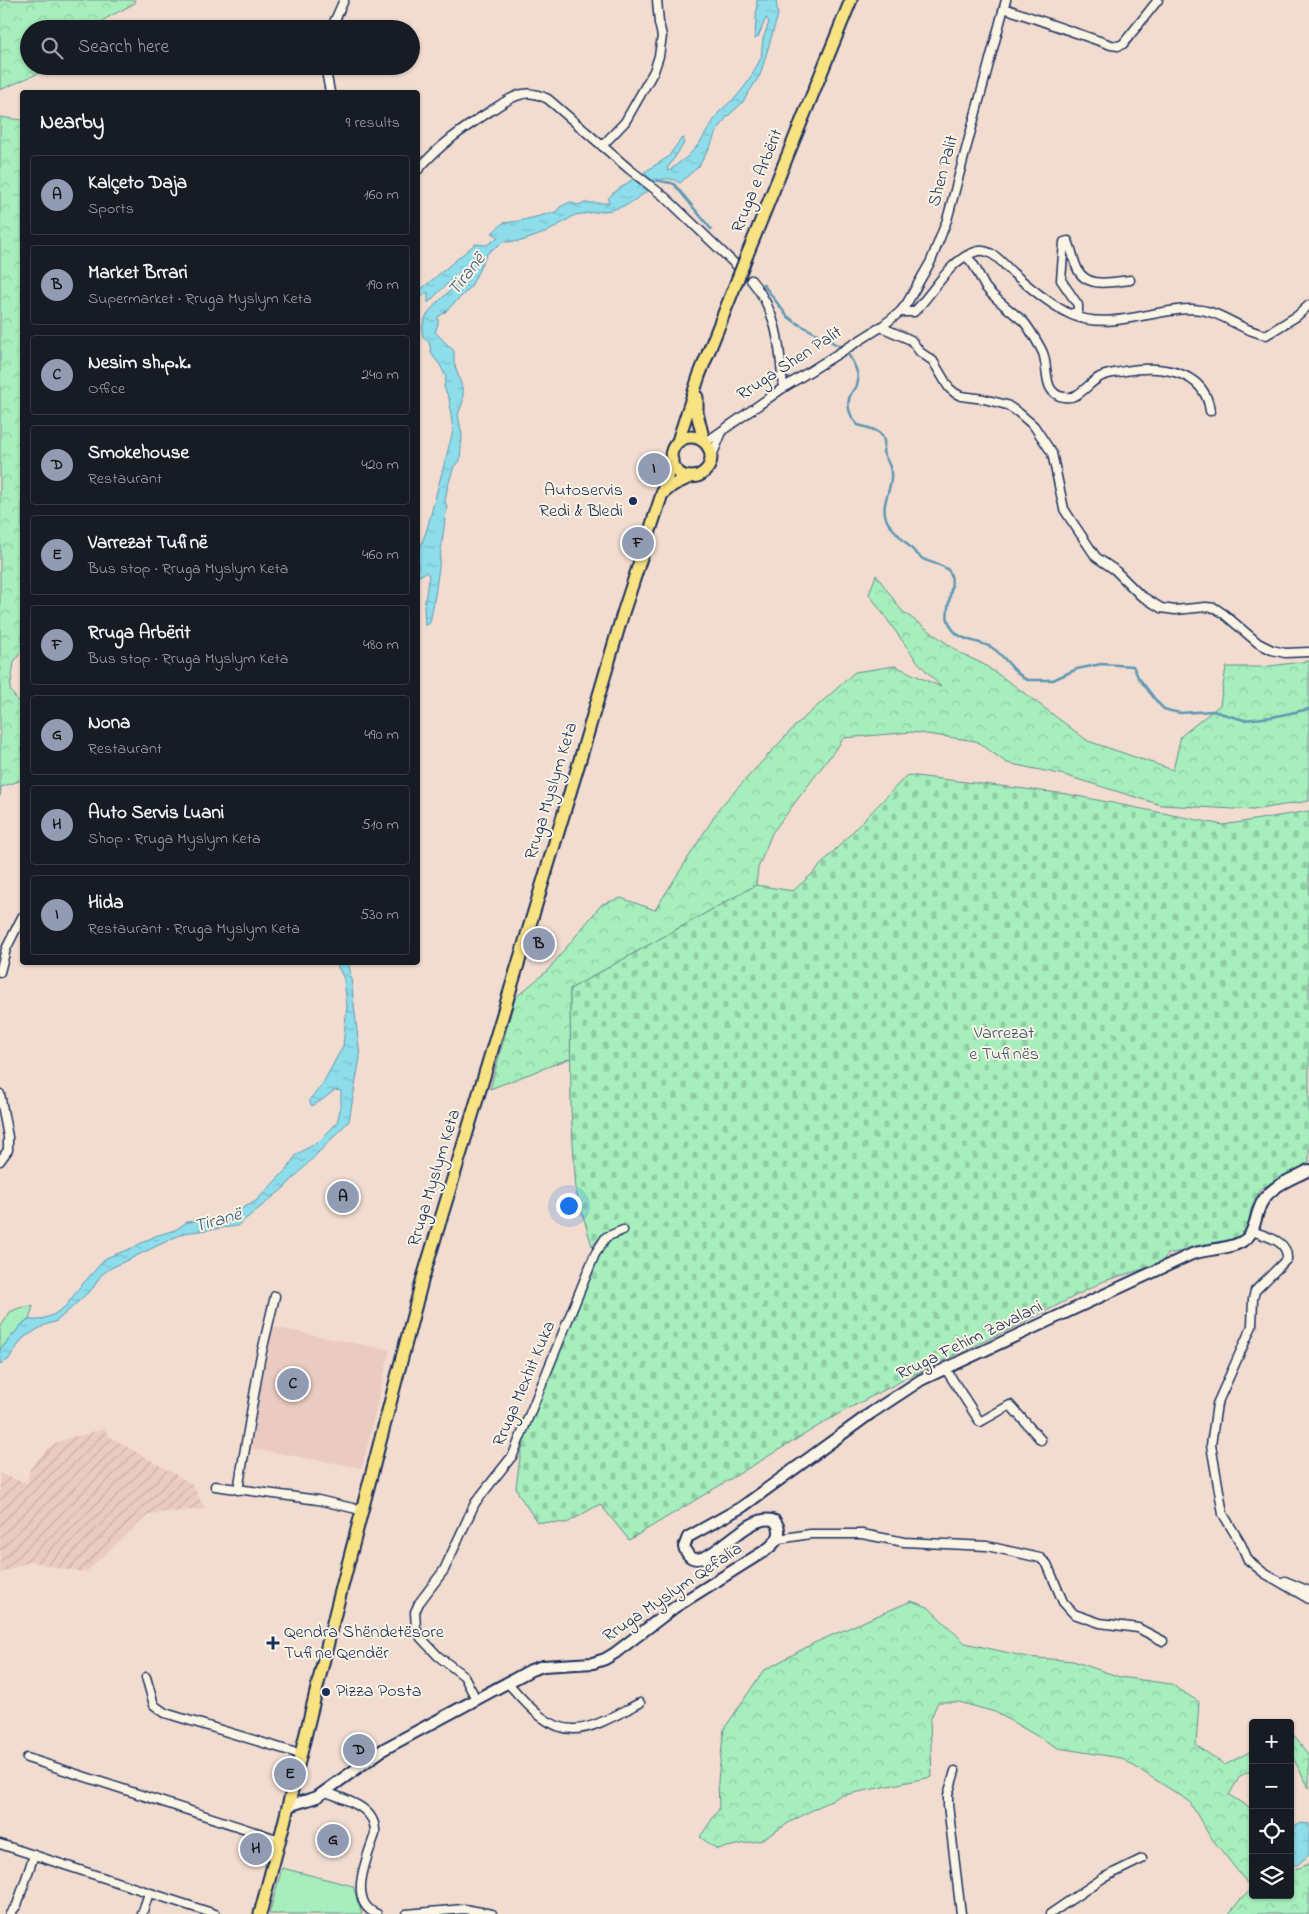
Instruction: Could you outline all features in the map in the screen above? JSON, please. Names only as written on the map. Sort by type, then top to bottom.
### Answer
[{"type":"main road","name":"Rruga e Arbërit","points":[[678,441],[699,376],[850,0]]},
{"type":"main road","name":"Rruga e Arbërit","points":[[699,376],[696,413],[705,441]]},
{"type":"main road","points":[[662,494],[673,485],[690,477],[700,475],[710,466],[712,456],[709,447],[705,441],[691,436],[678,441],[672,452],[672,460],[676,470],[682,475],[690,477]]},
{"type":"main road","name":"Rruga Myslym Keta","points":[[260,1914],[362,1510],[438,1227],[623,613],[672,460]]},
{"type":"street","points":[[335,20],[344,0]]},
{"type":"street","points":[[602,146],[625,122],[654,71],[659,56],[662,36],[658,23],[657,0]]},
{"type":"street","points":[[1005,4],[1111,45],[1118,46],[1123,44],[1158,0]]},
{"type":"street","name":"Shen Palit","points":[[879,329],[900,312],[916,289],[939,242],[1005,4]]},
{"type":"street","points":[[326,75],[330,90]]},
{"type":"street","points":[[420,168],[442,144],[458,132],[514,96],[532,93],[548,99],[629,169],[666,198],[737,266]]},
{"type":"street","points":[[1071,314],[1078,311],[1078,305],[1061,280],[1064,242],[1068,241],[1080,276],[1087,281],[1110,282],[1130,280]]},
{"type":"street","points":[[900,312],[914,312],[947,272],[976,251],[990,253],[1032,289],[1071,314],[1095,320],[1111,320],[1173,310],[1204,310],[1221,315],[1250,331],[1266,335],[1297,316],[1309,305]]},
{"type":"street","points":[[966,257],[972,261],[981,280],[995,298],[1027,326],[1042,352],[1048,383],[1056,394],[1063,398],[1069,398],[1105,375],[1154,368],[1179,373],[1191,379],[1208,401],[1210,411]]},
{"type":"street","points":[[751,280],[766,301],[777,328],[783,388]]},
{"type":"street","points":[[879,329],[911,340],[920,352],[933,361],[949,388],[955,393],[961,396],[1006,404],[1034,426],[1052,453],[1064,509],[1070,520],[1096,557],[1115,570],[1140,595],[1162,608],[1175,610],[1215,608],[1258,643],[1272,650],[1285,653],[1309,652]]},
{"type":"street","name":"Rruga Shen Palit","points":[[705,441],[783,388],[879,329]]},
{"type":"street","points":[[712,456],[722,430]]},
{"type":"street","points":[[0,972],[6,949],[20,920]]},
{"type":"street","points":[[0,1094],[8,1137],[8,1150],[0,1161]]},
{"type":"street","points":[[1309,1170],[1277,1186],[1268,1193],[1259,1209],[1252,1231],[1282,1244],[1286,1249],[1287,1259],[1255,1291],[1252,1300],[1252,1326],[1217,1404],[1211,1445],[1224,1514],[1248,1560],[1264,1573],[1309,1599]]},
{"type":"street","name":"Rruga Mexhit Kuka","points":[[476,1699],[464,1676],[438,1656],[421,1638],[416,1628],[415,1612],[444,1570],[475,1504],[513,1455],[598,1248],[606,1237],[623,1230]]},
{"type":"street","name":"Rruga Fehim Zavalani","points":[[779,1540],[778,1524],[775,1521],[765,1519],[751,1524],[706,1557],[700,1559],[689,1556],[684,1546],[685,1542],[694,1534],[742,1507],[889,1400],[945,1368],[1192,1254],[1239,1243],[1247,1238],[1252,1231]]},
{"type":"street","points":[[238,1490],[260,1360],[274,1296]]},
{"type":"street","points":[[945,1368],[980,1422],[1010,1406],[1041,1440]]},
{"type":"street","points":[[215,1486],[318,1500],[362,1510]]},
{"type":"street","points":[[779,1540],[810,1534],[862,1534],[904,1542],[987,1546],[1040,1558],[1047,1564],[1068,1610],[1100,1623],[1138,1628],[1163,1640]]},
{"type":"street","name":"Rruga Myslym Qefalia","points":[[288,1806],[317,1797],[326,1792],[384,1749],[531,1670],[544,1666],[580,1665],[605,1659],[675,1607],[779,1540]]},
{"type":"street","points":[[1264,1573],[1309,1591]]},
{"type":"street","points":[[146,1677],[154,1705],[166,1713],[300,1754]]},
{"type":"street","points":[[507,1682],[526,1704],[540,1716],[555,1725],[577,1730],[640,1703]]},
{"type":"street","points":[[28,1758],[280,1840]]},
{"type":"street","points":[[954,1771],[948,1794],[948,1805],[961,1914]]},
{"type":"street","points":[[326,1792],[359,1806],[373,1818],[376,1826],[375,1834],[360,1889],[365,1906],[377,1914]]},
{"type":"street","points":[[0,1844],[215,1914]]},
{"type":"street","points":[[10,1914],[17,1905],[34,1855]]},
{"type":"street","points":[[1050,1914],[1097,1882],[1142,1859]]},
{"type":"street","points":[[142,1914],[149,1893]]},
{"type":"street","points":[[406,1914],[464,1909],[492,1914]]},
{"type":"shaded area","points":[[273,1327],[390,1350],[362,1468],[248,1448]]},
{"type":"shaded area","points":[[104,1429],[110,1437],[192,1484],[205,1509],[149,1514],[86,1572],[61,1569],[31,1561],[0,1573],[0,1474],[27,1483],[30,1469],[48,1448],[63,1440]]},
{"type":"green space","points":[[0,0],[135,0],[135,3],[104,20],[20,20],[20,75],[34,75],[0,90]]},
{"type":"green space","points":[[0,117],[20,120],[20,653],[14,662],[10,690],[20,704],[20,781],[1,787],[0,796]]},
{"type":"green space","points":[[876,575],[902,611],[960,653],[983,664],[1015,686],[1088,741],[1173,770],[1181,736],[1220,705],[1226,667],[1262,667],[1309,661],[1309,801],[1253,810],[1161,805],[1064,775],[1007,763],[976,741],[912,732],[844,738],[772,833],[758,868],[756,885],[570,989],[571,1058],[490,1089],[515,998],[547,971],[602,904],[621,898],[655,910],[721,806],[795,726],[855,672],[895,666],[941,687],[916,660],[869,594]]},
{"type":"green space","name":"Varrezat e Tufinës","points":[[907,775],[1067,794],[1223,825],[1309,811],[1309,1166],[1260,1189],[1252,1206],[1244,1233],[1234,1240],[1168,1254],[1160,1264],[1104,1281],[1019,1325],[913,1375],[840,1413],[629,1540],[600,1504],[567,1523],[537,1522],[519,1495],[516,1487],[524,1440],[594,1266],[608,1242],[624,1233],[622,1227],[613,1230],[602,1236],[592,1246],[576,1192],[571,1109],[570,989],[756,885],[793,891],[812,874]]},
{"type":"green space","points":[[33,1306],[29,1320],[23,1323],[0,1350],[0,1328],[10,1312],[19,1308]]},
{"type":"green space","points":[[911,1601],[928,1607],[965,1643],[1027,1657],[1073,1661],[1120,1677],[1171,1684],[1199,1702],[1196,1745],[1225,1765],[1249,1752],[1249,1772],[1240,1776],[1229,1795],[1249,1808],[1249,1885],[1209,1835],[1189,1801],[1121,1758],[1058,1748],[995,1712],[959,1702],[938,1702],[930,1720],[932,1777],[839,1796],[790,1822],[762,1840],[717,1849],[700,1837],[719,1809],[718,1780],[724,1729],[763,1671],[814,1643]]},
{"type":"green space","points":[[1294,1736],[1309,1756],[1309,1788],[1294,1760]]},
{"type":"green space","points":[[1309,1864],[1309,1914],[1229,1914],[1249,1892],[1249,1899],[1294,1899],[1294,1870]]},
{"type":"green space","points":[[282,1868],[353,1886],[362,1914],[269,1914]]},
{"type":"water","points":[[757,0],[776,0],[778,15],[760,75],[742,103],[727,117],[715,134],[699,166],[680,183],[668,179],[655,182],[643,173],[668,157],[681,139],[684,138],[683,145],[667,169],[669,171],[688,156],[699,144],[719,112],[737,96],[748,82],[761,58],[763,39],[769,22],[766,18],[758,37],[755,39]]},
{"type":"water","name":"Tiranë","points":[[633,179],[648,191],[627,205],[611,210],[575,215],[547,232],[522,241],[504,242],[494,248],[487,254],[470,288],[438,317],[435,332],[454,351],[454,363],[463,390],[463,401],[458,415],[462,435],[460,461],[454,466],[447,489],[445,502],[447,506],[435,594],[430,623],[425,626],[424,606],[429,576],[426,572],[420,576],[420,548],[453,431],[449,398],[444,387],[446,377],[432,355],[429,342],[423,338],[422,328],[429,312],[463,276],[457,274],[428,303],[428,292],[420,298],[420,290],[475,244],[487,245],[498,237],[492,233],[503,223],[556,212],[560,207],[570,202],[577,205],[584,203],[609,203],[608,199]]},
{"type":"water","name":"Tiranë","points":[[337,965],[349,965],[350,970],[360,1057],[349,1121],[284,1188],[237,1226],[184,1233],[111,1268],[101,1275],[93,1288],[57,1321],[45,1325],[23,1338],[8,1360],[0,1364],[0,1350],[23,1323],[53,1315],[66,1306],[79,1288],[106,1258],[132,1248],[155,1236],[175,1230],[187,1222],[232,1214],[256,1201],[286,1170],[297,1154],[318,1142],[337,1123],[341,1106],[341,1091],[335,1090],[312,1106],[309,1100],[322,1085],[343,1046],[347,1006],[344,979]]},
{"type":"water","points":[[1302,1823],[1309,1824],[1309,1855],[1294,1865],[1294,1854],[1294,1826]]},
{"type":"waterway","points":[[657,180],[674,184],[711,229]]},
{"type":"waterway","points":[[763,284],[787,316],[841,347]]},
{"type":"waterway","points":[[848,354],[858,377],[857,386],[850,396],[848,405],[850,414],[858,425],[878,432],[884,439],[883,452],[891,470],[890,485],[885,502],[887,521],[898,535],[923,559],[945,567],[950,573],[952,586],[947,615],[951,627],[960,636],[985,644],[996,650],[1017,673],[1027,680],[1053,680],[1077,669],[1101,664],[1133,666],[1138,677],[1158,703],[1164,709],[1180,713],[1213,711],[1244,720],[1272,717],[1309,709]]},
{"type":"place","name":"Hida","points":[[654,469]]},
{"type":"place","name":"Autoservis Redi & Bledi","points":[[633,501]]},
{"type":"place","name":"Rruga Arbërit","points":[[638,543]]},
{"type":"place","name":"Market Brrari","points":[[539,944]]},
{"type":"place","name":"Kalçeto Daja","points":[[343,1197]]},
{"type":"place","name":"Nesim sh.p.k.","points":[[293,1384]]},
{"type":"place","name":"Qendra Shëndetësore Tufine Qendër","points":[[273,1643]]},
{"type":"place","name":"Pizza Posta","points":[[326,1692]]},
{"type":"place","name":"Smokehouse","points":[[359,1750]]},
{"type":"place","name":"Varrezat Tufinë","points":[[290,1774]]},
{"type":"place","name":"Nona","points":[[333,1840]]},
{"type":"place","name":"Auto Servis Luani","points":[[256,1849]]}]
